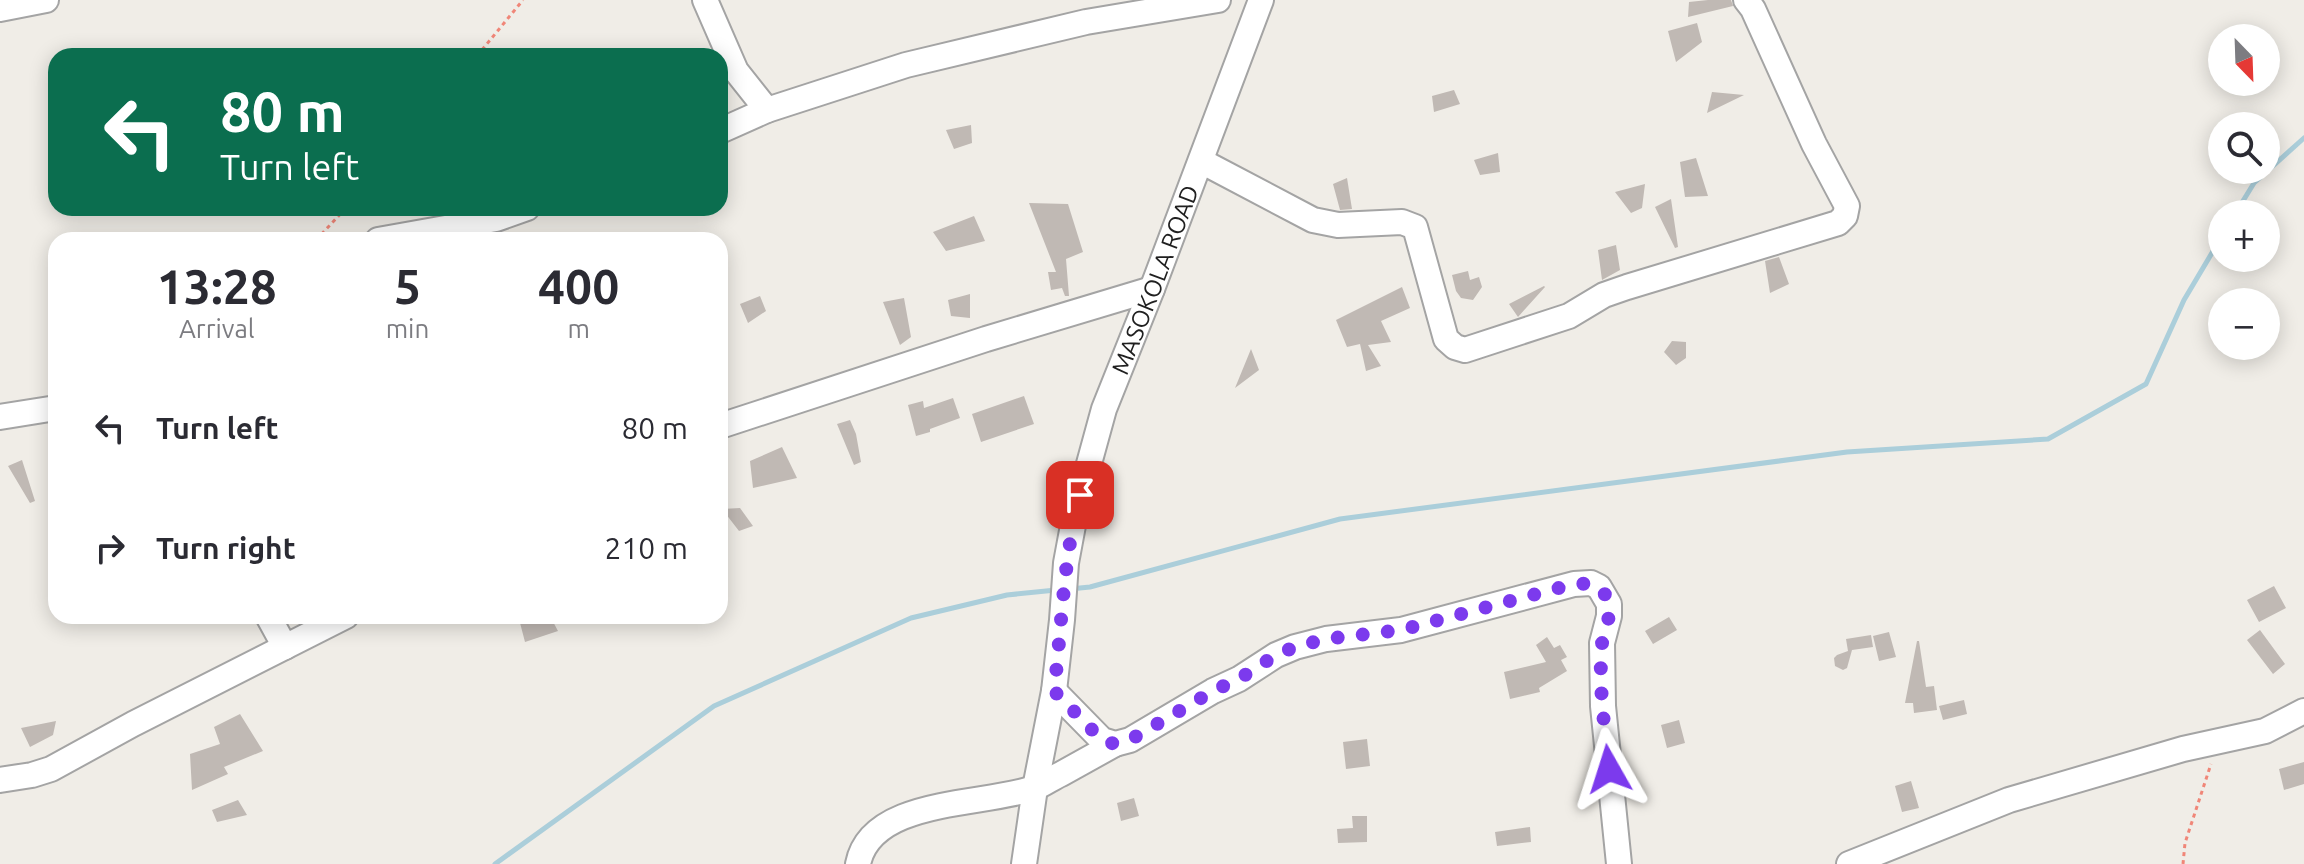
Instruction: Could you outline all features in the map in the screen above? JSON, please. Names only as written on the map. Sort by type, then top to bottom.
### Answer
[{"type":"street","points":[[0,9],[46,0]]},
{"type":"street","points":[[705,0],[726,48]]},
{"type":"street","points":[[728,127],[767,110],[906,65],[1086,22],[1218,0]]},
{"type":"street","name":"MASOKOLA ROAD","points":[[1054,691],[1066,563],[1074,520],[1104,409],[1261,0]]},
{"type":"street","points":[[1201,161],[1313,220],[1338,225],[1410,223],[1415,227],[1446,339],[1455,347],[1465,350],[1569,316],[1604,295],[1680,269],[1838,223],[1845,216],[1847,206],[1746,0]]},
{"type":"street","points":[[728,53],[736,71],[767,110]]},
{"type":"street","points":[[423,232],[504,216]]},
{"type":"street","points":[[728,423],[986,339],[1152,289]]},
{"type":"street","points":[[0,417],[48,409]]},
{"type":"street","points":[[858,864],[867,839],[888,824],[922,810],[1035,788],[1115,744],[1130,740],[1295,647],[1326,639],[1401,630],[1574,584],[1591,583],[1599,587],[1609,604],[1602,643],[1603,706],[1619,864]]},
{"type":"street","points":[[272,624],[285,647]]},
{"type":"street","points":[[0,780],[51,769],[330,624]]},
{"type":"street","points":[[1054,691],[1102,740],[1115,744]]},
{"type":"street","points":[[1024,864],[1054,691]]},
{"type":"street","points":[[1849,864],[2009,800],[2183,749],[2265,731],[2304,711]]},
{"type":"path","points":[[484,48],[523,0]]},
{"type":"path","points":[[324,232],[338,216]]},
{"type":"path","points":[[2183,864],[2185,843],[2218,741]]},
{"type":"building","points":[[1731,0],[1733,6],[1688,17],[1689,2]]},
{"type":"building","points":[[1697,23],[1702,42],[1676,62],[1668,31]]},
{"type":"building","points":[[1454,90],[1460,104],[1434,112],[1432,96]]},
{"type":"building","points":[[1712,92],[1744,95],[1707,113]]},
{"type":"building","points":[[971,125],[972,143],[954,149],[946,130]]},
{"type":"building","points":[[1498,153],[1500,172],[1480,175],[1474,160]]},
{"type":"building","points":[[1696,158],[1708,196],[1685,197],[1680,162]]},
{"type":"building","points":[[1347,178],[1352,209],[1340,210],[1333,184]]},
{"type":"building","points":[[1645,184],[1642,208],[1631,213],[1615,192]]},
{"type":"building","points":[[1671,199],[1678,247],[1675,248],[1655,207]]},
{"type":"building","points":[[1029,203],[1068,204],[1083,252],[1066,259],[1069,296],[1065,296],[1062,288],[1051,290],[1048,272],[1056,272]]},
{"type":"building","points":[[974,216],[985,241],[946,251],[933,232]]},
{"type":"building","points":[[1616,245],[1620,270],[1602,280],[1598,250]]},
{"type":"building","points":[[1779,257],[1789,284],[1770,293],[1765,261]]},
{"type":"building","points":[[1468,271],[1470,280],[1479,277],[1482,287],[1473,300],[1461,298],[1452,275]]},
{"type":"building","points":[[1402,287],[1410,308],[1381,321],[1391,342],[1368,345],[1381,366],[1366,371],[1360,344],[1347,347],[1336,320]]},
{"type":"building","points":[[1545,287],[1518,317],[1509,304]]},
{"type":"building","points":[[970,294],[970,318],[951,316],[948,300]]},
{"type":"building","points":[[760,296],[766,311],[748,323],[740,304]]},
{"type":"building","points":[[904,298],[911,337],[900,345],[883,302]]},
{"type":"building","points":[[1672,341],[1686,342],[1686,358],[1676,365],[1664,352]]},
{"type":"building","points":[[1251,349],[1259,370],[1235,388]]},
{"type":"building","points":[[1024,396],[1034,424],[981,442],[972,414]]},
{"type":"building","points":[[953,398],[960,418],[916,436],[908,405],[923,401],[924,408]]},
{"type":"building","points":[[850,420],[861,462],[854,465],[837,424]]},
{"type":"building","points":[[782,447],[797,478],[753,488],[750,461]]},
{"type":"building","points":[[22,460],[35,501],[30,503],[8,466]]},
{"type":"building","points":[[740,508],[753,526],[739,531],[728,517],[728,509]]},
{"type":"building","points":[[2274,586],[2286,608],[2259,622],[2247,600]]},
{"type":"building","points":[[1669,617],[1677,630],[1653,644],[1645,631]]},
{"type":"building","points":[[520,624],[554,624],[558,631],[525,642]]},
{"type":"building","points":[[2260,630],[2285,664],[2273,674],[2247,640]]},
{"type":"building","points":[[1889,632],[1896,657],[1879,661],[1873,636]]},
{"type":"building","points":[[1871,635],[1873,647],[1852,650],[1847,668],[1843,670],[1835,666],[1834,658],[1848,651],[1846,639]]},
{"type":"building","points":[[1547,637],[1554,648],[1560,645],[1567,657],[1561,660],[1567,671],[1539,688],[1540,692],[1510,699],[1504,672],[1546,662],[1536,645]]},
{"type":"building","points":[[1917,641],[1926,687],[1934,686],[1937,710],[1914,713],[1913,703],[1905,703]]},
{"type":"building","points":[[1964,700],[1967,714],[1943,720],[1939,706]]},
{"type":"building","points":[[240,714],[263,751],[224,767],[228,774],[192,790],[190,754],[220,744],[214,727]]},
{"type":"building","points":[[1679,720],[1685,743],[1667,748],[1661,725]]},
{"type":"building","points":[[56,721],[53,735],[30,747],[21,728]]},
{"type":"building","points":[[1367,739],[1370,766],[1346,769],[1343,742]]},
{"type":"building","points":[[2304,762],[2304,784],[2284,790],[2279,769]]},
{"type":"building","points":[[1911,781],[1919,808],[1902,812],[1895,786]]},
{"type":"building","points":[[1134,798],[1139,816],[1121,821],[1117,803]]},
{"type":"building","points":[[238,800],[247,815],[217,822],[212,810]]},
{"type":"building","points":[[1352,816],[1367,816],[1367,842],[1338,843],[1337,829],[1353,828]]},
{"type":"building","points":[[1530,827],[1531,842],[1497,846],[1495,832]]},
{"type":"waterway","points":[[2244,200],[2254,183],[2304,138]]},
{"type":"waterway","points":[[1070,589],[1090,587],[1340,519],[1847,452],[2048,439],[2146,384],[2184,300],[2208,260]]},
{"type":"waterway","points":[[495,864],[714,706],[911,618],[1007,595],[1056,590]]},
{"type":"route","points":[[1080,495],[1066,563],[1054,691],[1102,740],[1115,744],[1130,740],[1295,647],[1326,639],[1401,630],[1574,584],[1591,583],[1599,587],[1609,604],[1602,643],[1603,706],[1609,769]]}]
